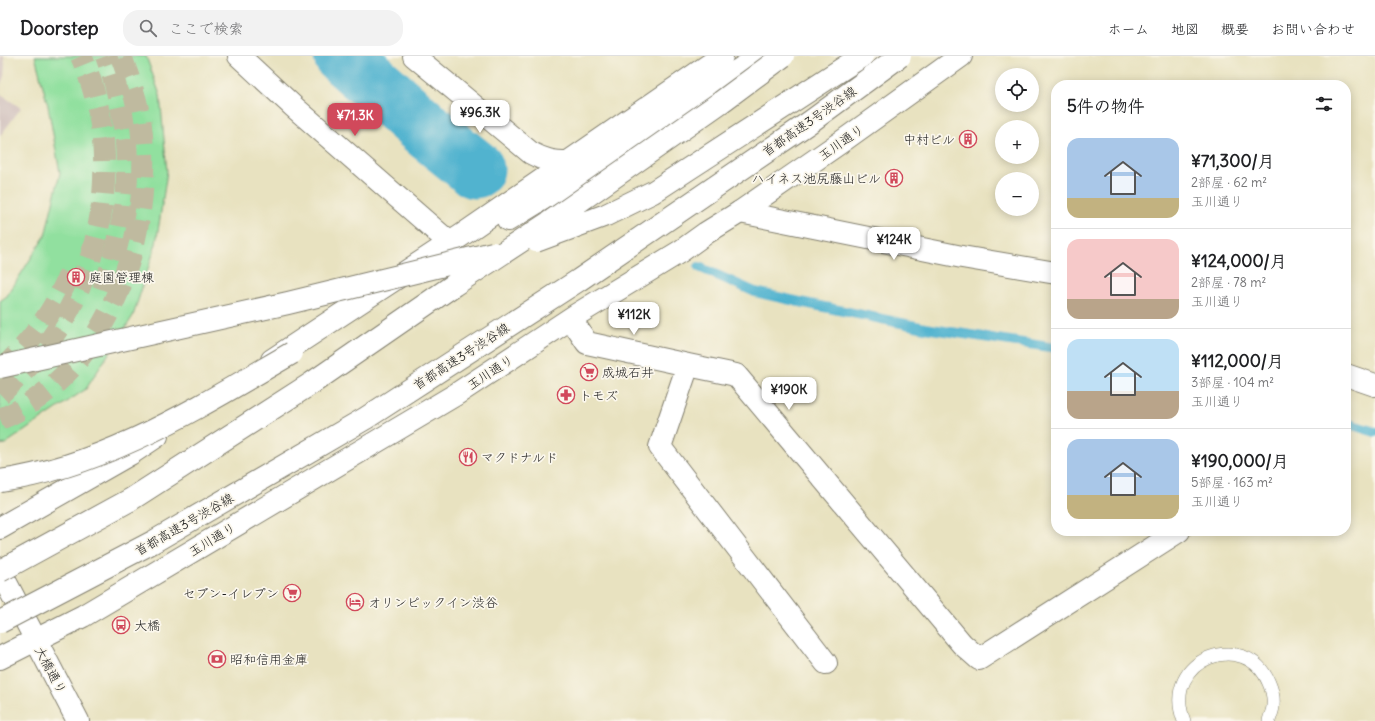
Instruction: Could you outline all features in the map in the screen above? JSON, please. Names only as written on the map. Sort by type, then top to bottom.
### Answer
[{"type":"main road","points":[[239,56],[294,107],[456,239]]},
{"type":"main road","points":[[414,56],[531,154],[554,162],[568,162]]},
{"type":"main road","points":[[0,528],[130,454],[456,239],[722,56]]},
{"type":"main road","points":[[0,481],[51,470],[90,458],[127,443],[229,390],[292,353],[552,193],[760,56]]},
{"type":"main road","points":[[0,571],[130,500],[312,383],[553,219],[721,102],[782,56]]},
{"type":"main road","points":[[0,367],[288,303],[489,254],[540,239],[606,215],[653,192],[794,102],[862,56]]},
{"type":"main road","name":"首都高速3号渋谷線","points":[[0,622],[153,542],[366,418],[579,280],[810,122],[900,56]]},
{"type":"main road","name":"玉川通り","points":[[0,658],[83,616],[455,395],[571,319],[681,252],[706,233],[740,212],[844,140],[961,56]]},
{"type":"main road","points":[[740,212],[962,258],[1051,272]]},
{"type":"main road","points":[[571,319],[587,343],[736,375],[962,644],[979,659],[1171,536]]},
{"type":"main road","points":[[688,365],[660,447],[826,663]]},
{"type":"main road","points":[[1351,377],[1375,385]]},
{"type":"main road","name":"大橋通り","points":[[0,571],[78,721]]},
{"type":"lane","points":[[1184,721],[1180,710],[1179,694],[1185,678],[1194,666],[1208,657],[1224,654],[1240,656],[1255,663],[1266,675],[1272,690],[1274,706],[1269,721]]},
{"type":"shaded area","points":[[0,56],[4,56],[5,64],[4,76],[0,87]]},
{"type":"shaded area","points":[[0,94],[21,108],[0,136]]},
{"type":"green space","points":[[35,56],[146,56],[160,95],[167,172],[156,244],[133,316],[86,389],[5,444],[0,445],[0,301],[7,296],[45,236],[60,173],[48,106]]},
{"type":"waterway","points":[[343,56],[429,132],[475,169]]},
{"type":"waterway","points":[[699,267],[755,292],[925,328],[1051,347]]},
{"type":"waterway","points":[[1351,425],[1375,432]]},
{"type":"tunnel","points":[[0,394],[35,359],[53,336],[72,304],[86,271],[97,236],[103,199],[104,163],[101,126],[94,91],[81,56]]},
{"type":"tunnel","points":[[103,290],[113,260],[120,231],[125,202],[127,173],[126,145],[122,116],[116,86],[106,56]]},
{"type":"tunnel","points":[[0,419],[29,404],[60,380],[85,350],[106,317],[122,281],[134,242],[141,203],[143,164],[140,117],[133,90],[121,56]]},
{"type":"tunnel","points":[[0,371],[22,349],[42,324],[59,297],[71,269]]},
{"type":"place","name":"中村ビル","points":[[968,139]]},
{"type":"place","name":"ハイネス池尻藤山ビル","points":[[894,178]]},
{"type":"place","name":"庭園管理棟","points":[[76,277]]},
{"type":"place","name":"成城石井","points":[[589,372]]},
{"type":"place","name":"トモズ","points":[[566,395]]},
{"type":"place","name":"マクドナルド","points":[[468,457]]},
{"type":"place","name":"セブン-イレブン","points":[[292,593]]},
{"type":"place","name":"オリンピックイン渋谷","points":[[355,602]]},
{"type":"place","name":"大橋","points":[[121,625]]},
{"type":"place","name":"昭和信用金庫","points":[[217,659]]}]
